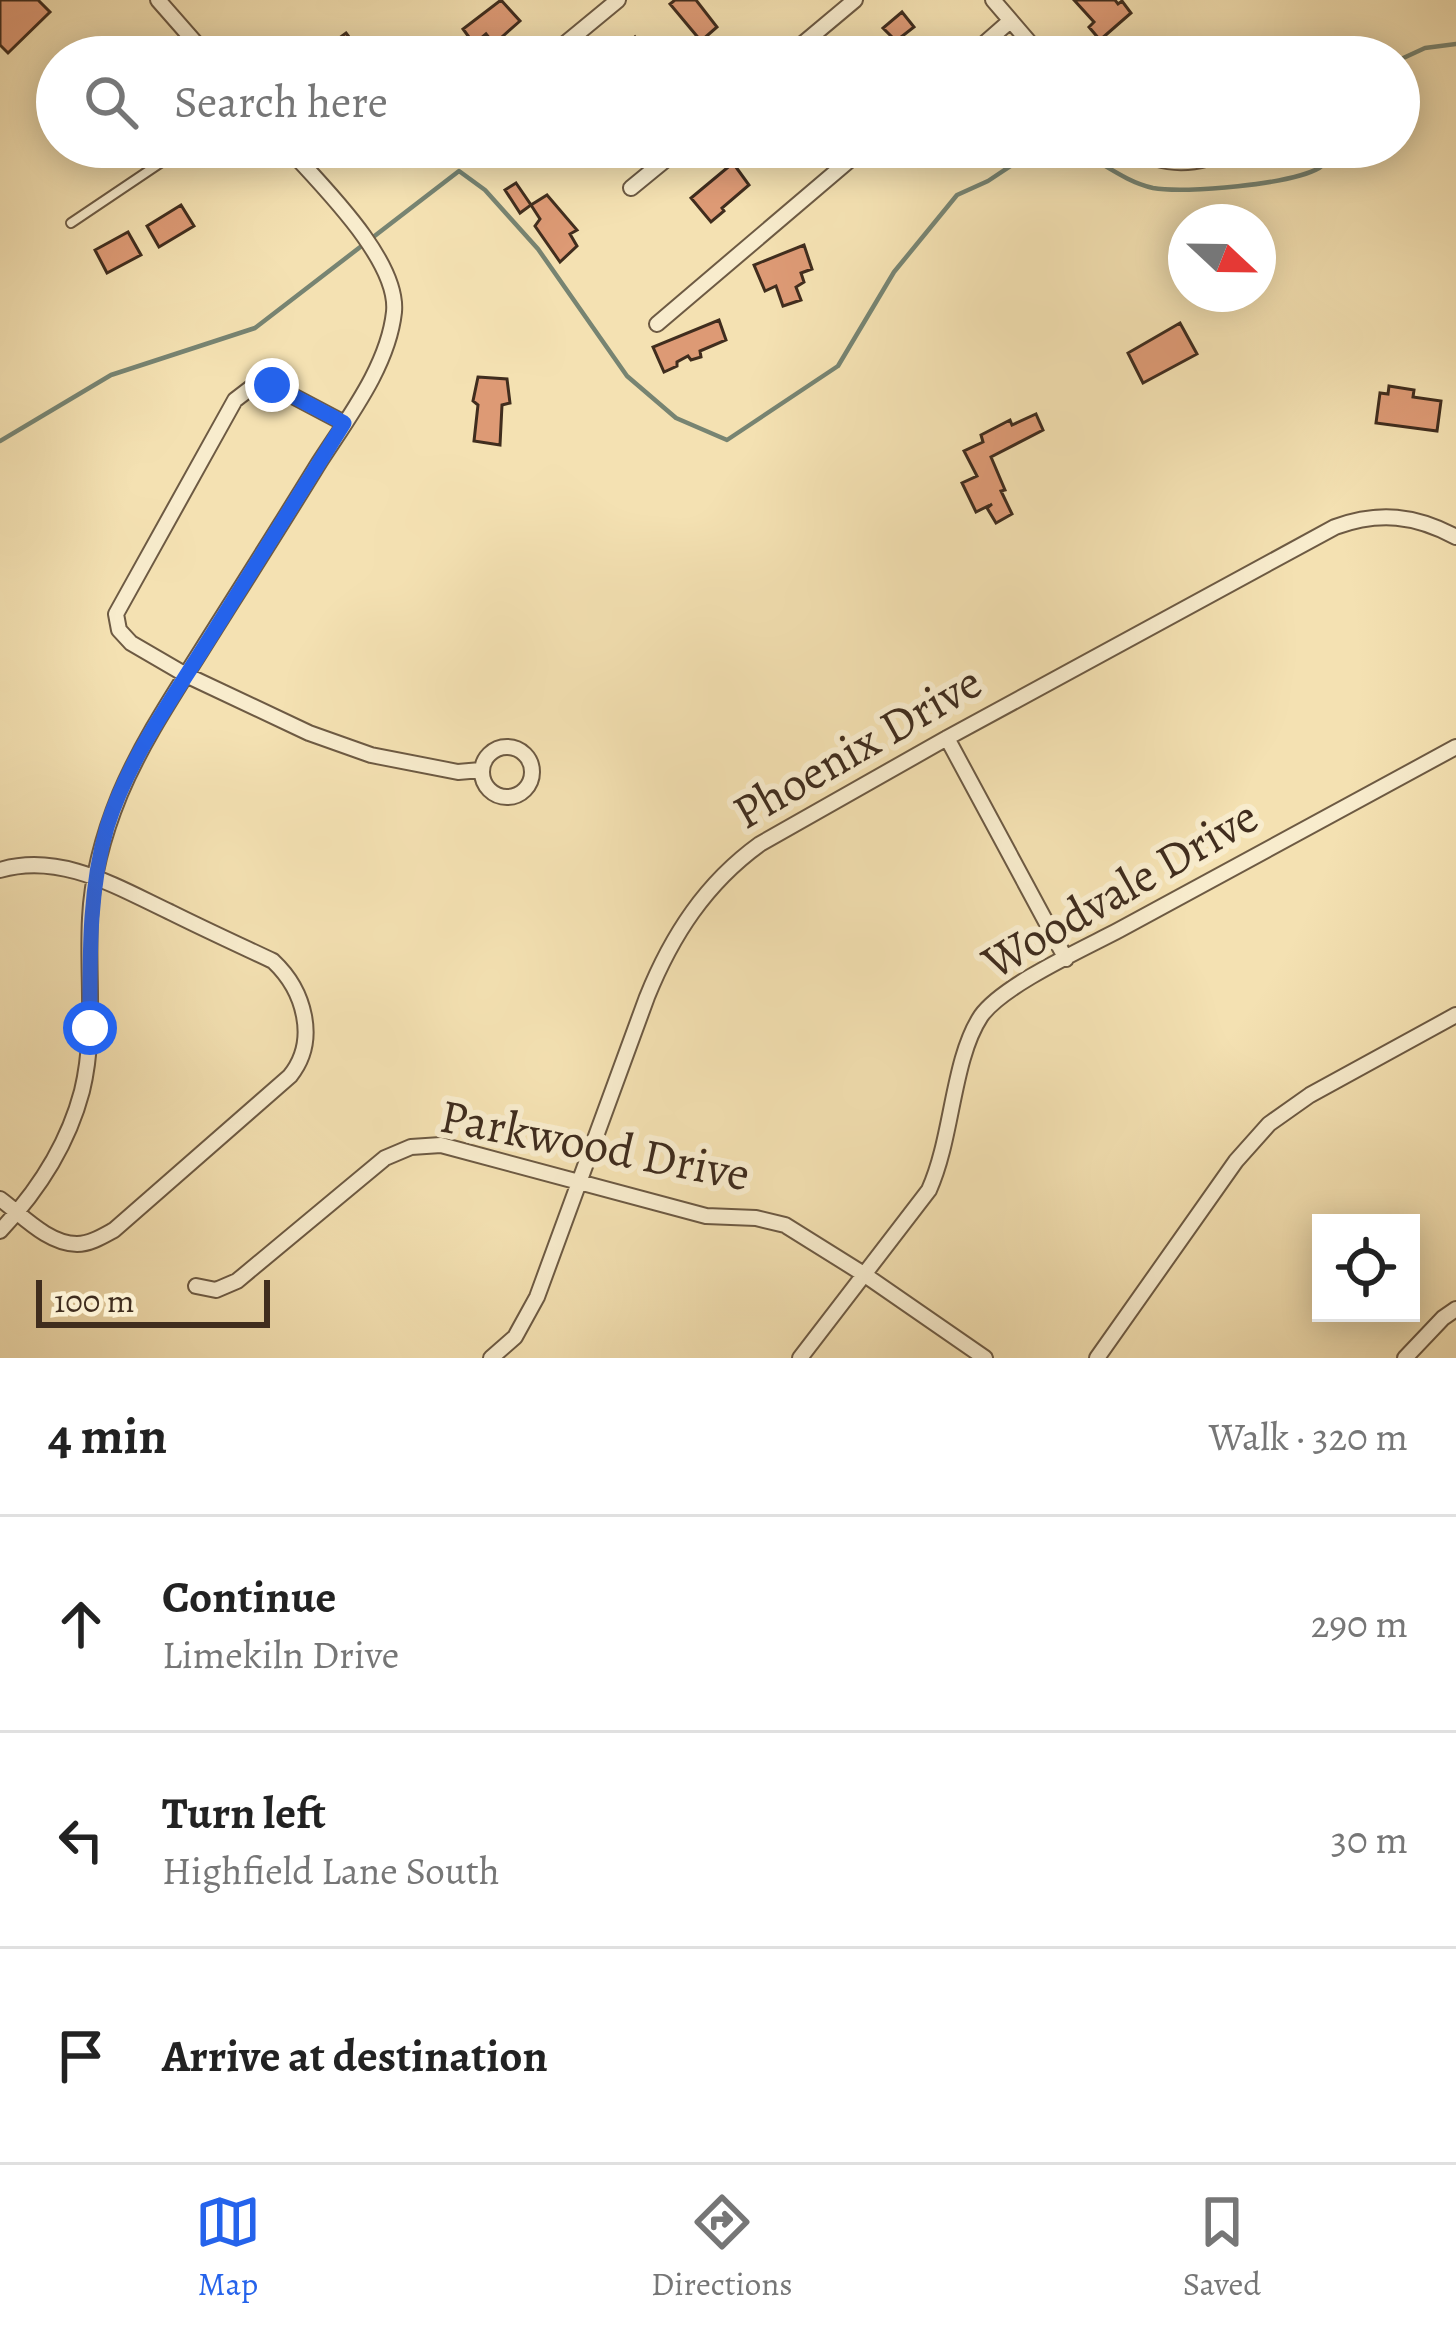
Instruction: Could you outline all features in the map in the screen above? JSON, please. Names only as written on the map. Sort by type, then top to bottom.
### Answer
[{"type":"street","points":[[158,0],[190,36]]},
{"type":"street","points":[[574,36],[618,0]]},
{"type":"street","points":[[812,36],[855,0]]},
{"type":"street","points":[[993,0],[1023,36]]},
{"type":"street","points":[[993,36],[1010,21]]},
{"type":"street","points":[[0,1231],[57,1155],[82,1089],[90,1028],[90,915],[95,877],[122,789],[149,736],[344,423],[391,334],[395,303],[371,244],[305,168]]},
{"type":"street","points":[[631,188],[655,168]]},
{"type":"street","points":[[657,324],[840,168]]},
{"type":"street","points":[[344,423],[272,385],[252,387],[236,400],[116,614],[119,630],[131,643],[187,675],[309,734],[371,755],[444,770],[482,770]]},
{"type":"street","name":"Phoenix Drive","points":[[491,1358],[528,1317],[654,980],[677,934],[732,864],[946,738],[1335,527],[1371,517],[1400,516],[1456,537]]},
{"type":"street","points":[[946,738],[1066,959]]},
{"type":"street","name":"Woodvale Drive","points":[[800,1358],[916,1210],[934,1180],[975,1026],[1002,994],[1456,747]]},
{"type":"street","points":[[0,870],[40,864],[95,877],[273,961],[293,985],[306,1025],[296,1069],[290,1076],[114,1230],[87,1242],[68,1242],[49,1235],[0,1199]]},
{"type":"street","points":[[1097,1358],[1235,1160],[1269,1124],[1310,1096],[1456,1016]]},
{"type":"street","name":"Parkwood Drive","points":[[196,1286],[216,1290],[237,1280],[377,1162],[411,1147],[430,1145],[706,1216],[777,1222],[865,1275],[985,1358]]},
{"type":"street","points":[[1405,1358],[1456,1309]]},
{"type":"lane","points":[[71,223],[153,168]]},
{"type":"building","points":[[0,0],[38,0],[50,12],[8,53],[0,45]]},
{"type":"building","points":[[501,0],[520,21],[503,36],[468,36],[463,29]]},
{"type":"building","points":[[696,0],[717,27],[707,36],[697,36],[670,4]]},
{"type":"building","points":[[1074,0],[1122,1],[1131,13],[1105,36],[1097,36],[1089,27],[1094,22]]},
{"type":"building","points":[[902,12],[914,27],[902,36],[891,36],[883,28]]},
{"type":"building","points":[[727,168],[737,168],[749,185],[711,222],[691,198]]},
{"type":"building","points":[[516,183],[531,205],[520,213],[505,190]]},
{"type":"building","points":[[547,195],[577,230],[570,234],[577,246],[560,262],[535,226],[540,219],[531,205]]},
{"type":"building","points":[[181,205],[194,226],[159,247],[147,226]]},
{"type":"building","points":[[128,232],[141,255],[107,273],[95,250]]},
{"type":"building","points":[[804,245],[812,269],[801,273],[804,282],[796,287],[801,300],[783,306],[776,286],[765,291],[754,265]]},
{"type":"building","points":[[719,320],[726,340],[700,351],[701,357],[691,360],[688,356],[664,372],[653,347]]},
{"type":"building","points":[[1180,323],[1197,354],[1143,383],[1128,353]]},
{"type":"building","points":[[478,377],[507,379],[510,403],[502,405],[500,445],[474,441]]},
{"type":"building","points":[[1389,386],[1414,390],[1413,397],[1441,401],[1437,431],[1376,423],[1380,393],[1388,394]]},
{"type":"building","points":[[1036,414],[1043,430],[991,457],[1012,514],[996,523],[987,508],[992,504],[976,512],[962,483],[977,476],[964,451],[983,442],[981,435],[1010,420],[1012,425]]},
{"type":"waterway","points":[[1420,50],[1456,44]]},
{"type":"waterway","points":[[0,441],[111,375],[255,328],[459,171],[485,190],[538,249],[627,376],[676,418],[727,440],[838,366],[894,272],[957,195],[1008,168]]},
{"type":"waterway","points":[[1109,168],[1142,185],[1189,190],[1263,183],[1318,168]]},
{"type":"route","points":[[90,1028],[90,915],[95,877],[122,789],[161,716],[344,423],[272,385]]}]
